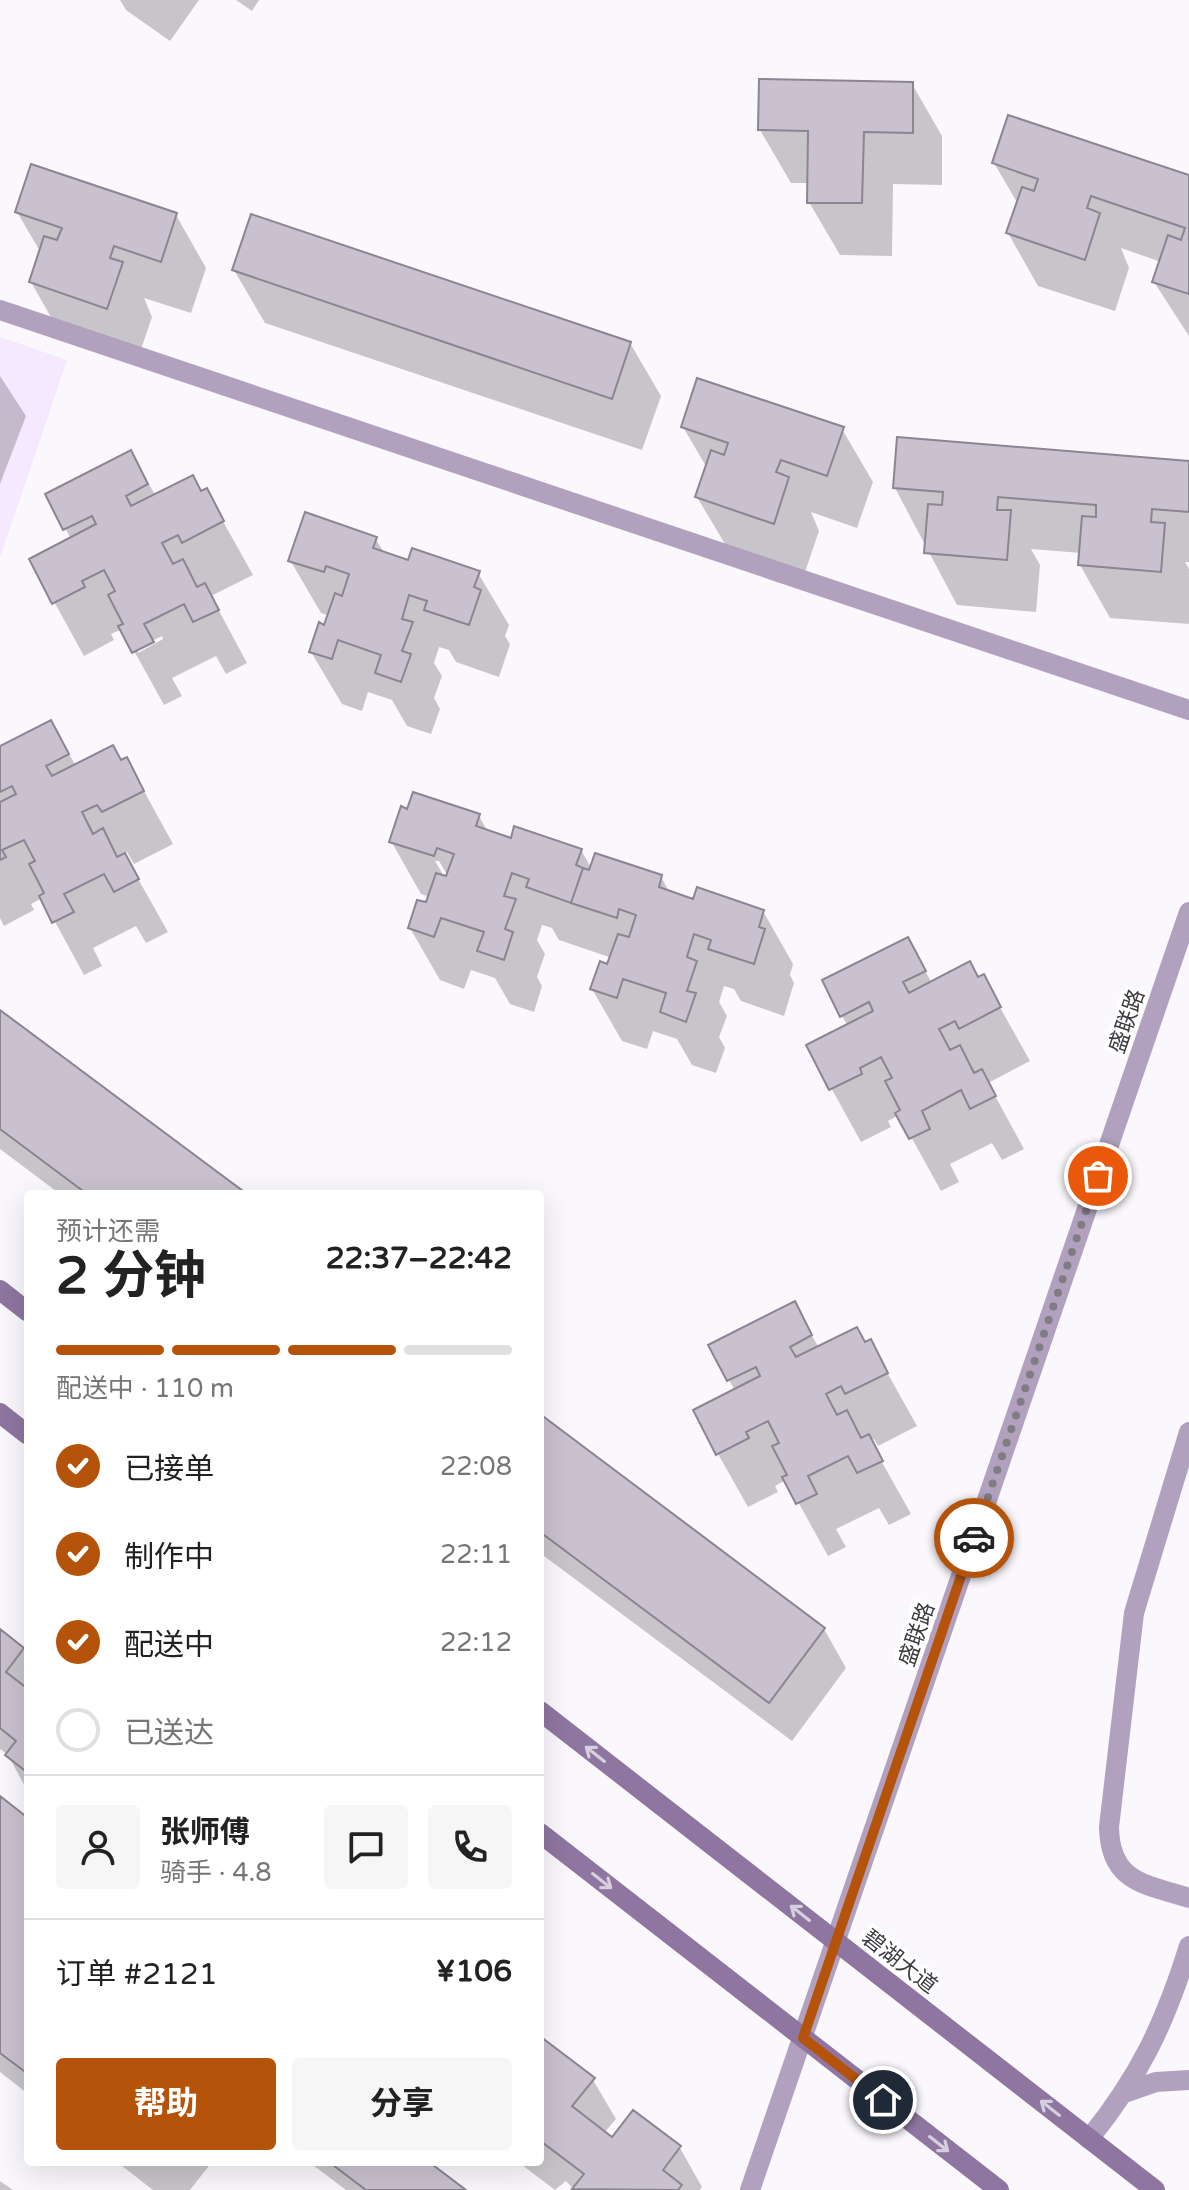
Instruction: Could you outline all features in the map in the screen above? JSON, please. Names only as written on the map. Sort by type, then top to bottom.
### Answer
[{"type":"street","points":[[0,310],[1189,710]]},
{"type":"street","name":"盛联路","points":[[750,2190],[1189,912]]},
{"type":"street","points":[[0,1290],[24,1309]]},
{"type":"street","points":[[0,1413],[24,1432]]},
{"type":"street","points":[[1189,1432],[1134,1613],[1109,1827],[1110,1848],[1118,1868],[1134,1880],[1189,1898]]},
{"type":"street","name":"碧湖大道","points":[[544,1714],[1155,2190]]},
{"type":"street","points":[[544,1836],[999,2190]]},
{"type":"street","points":[[1089,2139],[1127,2092],[1159,2033],[1189,1946]]},
{"type":"street","points":[[1127,2092],[1156,2082],[1189,2080]]},
{"type":"shaded area","points":[[0,337],[67,360],[0,558]]},
{"type":"building","points":[[759,79],[913,82],[913,133],[864,132],[862,203],[807,203],[808,131],[758,130]]},
{"type":"building","points":[[1008,115],[1189,175],[1189,294],[1152,282],[1168,235],[1181,240],[1185,228],[1091,196],[1087,208],[1100,213],[1085,260],[1006,233],[1022,187],[1034,191],[1038,179],[992,163]]},
{"type":"building","points":[[31,164],[177,213],[161,262],[114,246],[110,258],[123,262],[107,309],[29,282],[44,236],[57,240],[62,228],[15,212]]},
{"type":"building","points":[[251,214],[631,342],[612,399],[232,270]]},
{"type":"building","points":[[697,378],[844,427],[827,476],[781,460],[776,472],[789,477],[774,524],[695,497],[711,450],[724,455],[728,443],[681,427]]},
{"type":"building","points":[[897,437],[1189,461],[1189,512],[1152,509],[1151,522],[1165,523],[1161,572],[1078,565],[1082,516],[1096,517],[1096,505],[998,497],[997,510],[1011,510],[1007,560],[924,553],[928,504],[942,505],[943,492],[893,488]]},
{"type":"building","points":[[131,450],[148,484],[126,496],[131,506],[193,475],[201,491],[207,488],[224,521],[182,543],[178,535],[162,543],[173,564],[183,559],[197,587],[205,583],[219,610],[193,622],[184,604],[144,624],[154,642],[132,653],[118,626],[123,624],[108,595],[115,591],[104,570],[82,581],[85,587],[52,604],[29,559],[96,524],[92,516],[63,530],[45,494]]},
{"type":"building","points":[[305,512],[377,537],[373,548],[408,560],[412,548],[480,571],[474,587],[481,590],[469,625],[424,610],[427,601],[409,595],[402,619],[413,622],[402,651],[411,654],[401,682],[375,673],[381,655],[338,640],[332,659],[309,652],[319,622],[324,625],[335,593],[342,596],[349,574],[326,566],[324,572],[288,561]]},
{"type":"building","points":[[51,720],[69,754],[46,766],[52,776],[113,745],[121,760],[127,757],[144,791],[102,812],[97,805],[82,812],[93,834],[103,828],[117,857],[125,853],[139,879],[114,892],[104,874],[64,894],[74,912],[52,923],[39,896],[44,893],[29,864],[35,861],[24,840],[2,850],[6,857],[0,860],[0,802],[16,794],[12,786],[0,792],[0,746]]},
{"type":"building","points":[[413,792],[480,814],[476,826],[511,838],[514,826],[582,849],[576,865],[583,868],[571,903],[526,887],[529,879],[512,873],[504,896],[516,899],[505,929],[513,932],[504,960],[477,951],[484,932],[441,918],[434,937],[408,928],[417,900],[426,902],[436,873],[446,876],[454,854],[437,848],[434,856],[389,842],[401,806],[407,809]]},
{"type":"building","points":[[595,853],[662,875],[659,887],[693,899],[697,887],[764,910],[759,927],[765,929],[754,964],[708,949],[711,940],[694,934],[687,957],[697,961],[687,991],[696,993],[686,1022],[660,1012],[666,993],[623,979],[617,998],[590,989],[600,961],[607,964],[618,934],[629,937],[636,915],[619,909],[617,918],[571,903],[583,868],[589,870]]},
{"type":"building","points":[[908,937],[926,971],[903,982],[909,993],[970,961],[978,977],[984,974],[1001,1007],[959,1029],[955,1021],[939,1029],[950,1050],[960,1045],[974,1073],[982,1069],[996,1096],[970,1109],[961,1090],[922,1111],[930,1129],[909,1139],[895,1113],[900,1110],[885,1081],[892,1078],[881,1057],[860,1068],[862,1074],[829,1090],[806,1045],[873,1011],[869,1002],[840,1017],[822,980]]},
{"type":"building","points":[[0,1010],[242,1190],[82,1190],[0,1129]]},
{"type":"building","points":[[795,1301],[812,1335],[790,1347],[796,1357],[857,1327],[865,1342],[871,1339],[888,1373],[845,1394],[841,1386],[826,1394],[837,1415],[847,1410],[861,1438],[869,1434],[883,1461],[857,1473],[848,1456],[808,1476],[817,1494],[796,1504],[782,1477],[787,1475],[772,1446],[779,1443],[768,1421],[746,1432],[749,1438],[716,1455],[693,1410],[760,1376],[756,1367],[727,1381],[708,1345]]},
{"type":"building","points":[[544,1417],[825,1628],[769,1703],[544,1535]]},
{"type":"building","points":[[0,1629],[24,1648],[6,1672],[24,1686],[24,1770],[5,1755],[16,1741],[0,1728]]},
{"type":"building","points":[[0,1796],[24,1815],[24,2071],[0,2053]]},
{"type":"building","points":[[544,2039],[595,2078],[572,2106],[612,2137],[633,2110],[681,2146],[663,2170],[682,2185],[678,2190],[572,2189],[584,2174],[544,2144]]},
{"type":"building","points":[[334,2166],[434,2166],[466,2190],[366,2190]]},
{"type":"way so far","points":[[974,1538],[1098,1176]]},
{"type":"route","points":[[883,2100],[803,2038],[974,1538]]}]
